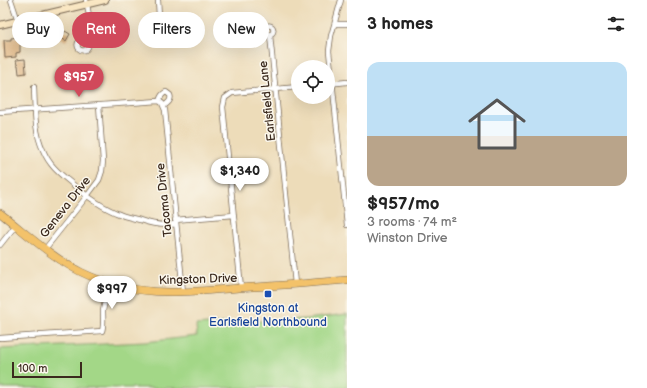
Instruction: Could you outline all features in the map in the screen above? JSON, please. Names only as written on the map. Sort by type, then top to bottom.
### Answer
[{"type":"main road","points":[[50,12],[86,2],[105,0]]},
{"type":"main road","points":[[0,25],[12,22]]},
{"type":"main road","name":"Kingston Drive","points":[[0,213],[60,260],[97,279],[128,288],[144,291],[183,292],[347,280]]},
{"type":"street","points":[[11,0],[15,12]]},
{"type":"street","points":[[158,0],[159,12]]},
{"type":"street","points":[[329,60],[331,36],[341,0]]},
{"type":"street","points":[[86,2],[88,12]]},
{"type":"street","points":[[335,24],[347,24]]},
{"type":"street","name":"Earlsfield Lane","points":[[270,35],[295,284]]},
{"type":"street","points":[[335,83],[347,82]]},
{"type":"street","points":[[34,87],[37,131],[39,141],[48,162],[57,172],[102,206],[119,214],[152,223],[169,225],[176,222],[234,214]]},
{"type":"street","points":[[241,288],[223,107],[225,98],[232,93],[291,88]]},
{"type":"street","name":"Tacoma Drive","points":[[159,101],[161,96],[166,92],[171,97],[164,106],[183,292]]},
{"type":"street","points":[[0,112],[159,101],[164,106]]},
{"type":"street","points":[[332,104],[347,225]]},
{"type":"street","name":"Geneva Drive","points":[[45,249],[99,180],[103,161],[99,105]]},
{"type":"street","points":[[0,245],[16,226]]},
{"type":"street","points":[[0,338],[102,331],[105,300],[112,284]]},
{"type":"green space","points":[[347,314],[347,388],[0,388],[0,349],[145,342],[197,336],[196,325],[306,319]]},
{"type":"building","points":[[65,31],[70,34],[66,41],[64,40]]},
{"type":"building","points":[[11,38],[12,48],[20,48],[20,52],[16,53],[16,57],[5,58],[4,40],[11,40]]},
{"type":"building","points":[[25,59],[26,73],[19,74],[16,60]]},
{"type":"place","name":"Kingston at Earlsfield Northbound","points":[[268,294]]}]
